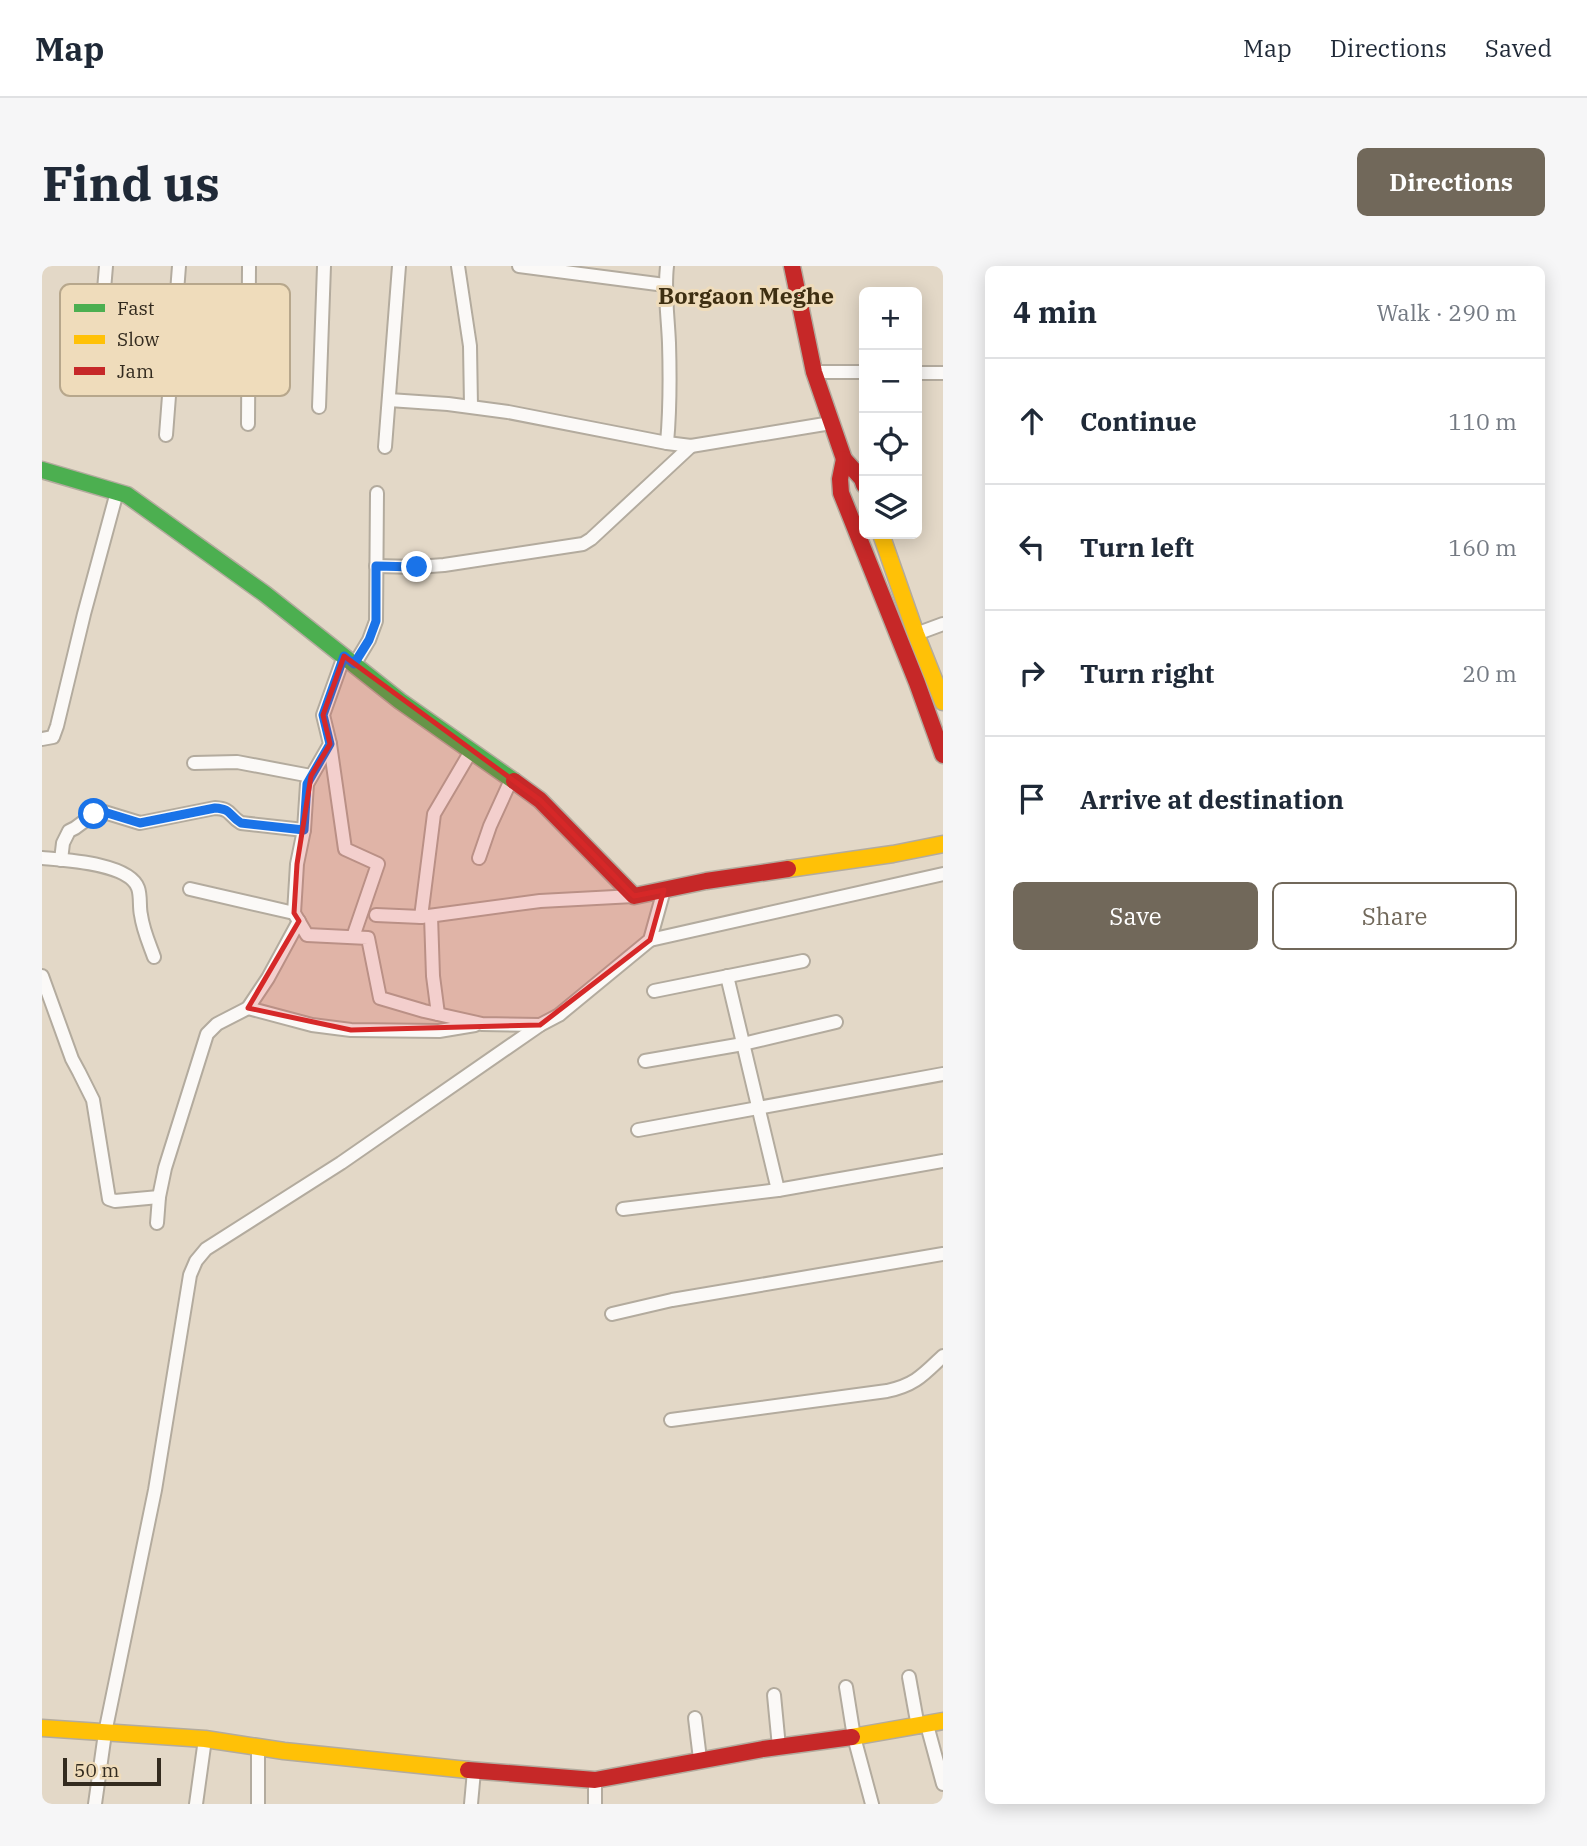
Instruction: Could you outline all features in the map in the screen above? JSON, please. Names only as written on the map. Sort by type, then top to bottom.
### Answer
[{"type":"main road","points":[[792,266],[814,372],[844,459],[859,476]]},
{"type":"main road","points":[[844,459],[840,479],[841,493],[943,755]]},
{"type":"main road","points":[[42,470],[127,495],[265,594],[400,701],[540,800],[634,896],[706,881],[893,854],[943,844]]},
{"type":"main road","points":[[883,539],[943,702]]},
{"type":"main road","points":[[42,1728],[205,1739],[474,1771],[595,1780],[700,1759],[929,1724]]},
{"type":"street","points":[[104,284],[106,266]]},
{"type":"street","points":[[178,284],[179,266]]},
{"type":"street","points":[[249,266],[249,284]]},
{"type":"street","points":[[319,407],[324,266]]},
{"type":"street","points":[[385,447],[399,266]]},
{"type":"street","points":[[458,266],[470,346],[471,407]]},
{"type":"street","points":[[519,266],[665,285]]},
{"type":"street","points":[[667,266],[667,443]]},
{"type":"street","points":[[814,372],[859,372]]},
{"type":"street","points":[[922,373],[943,373]]},
{"type":"street","points":[[166,435],[169,396]]},
{"type":"street","points":[[248,396],[248,424]]},
{"type":"street","points":[[389,400],[508,412],[691,446],[831,423]]},
{"type":"street","points":[[376,566],[444,565],[583,544],[691,446]]},
{"type":"street","points":[[42,739],[53,737],[57,726],[117,492]]},
{"type":"street","points":[[353,937],[378,864],[345,849],[330,744],[323,715],[349,660],[369,640],[376,621],[377,493]]},
{"type":"street","points":[[916,634],[943,624]]},
{"type":"street","points":[[157,1223],[159,1197],[175,1136],[207,1034],[216,1024],[248,1008],[268,978],[297,917],[298,864],[304,830],[307,784],[330,744]]},
{"type":"street","points":[[438,1014],[426,916],[434,814],[471,751]]},
{"type":"street","points":[[194,763],[237,762],[312,776]]},
{"type":"street","points":[[479,858],[511,780]]},
{"type":"street","points":[[61,860],[63,843],[69,831],[94,814],[104,812],[140,823],[222,808],[228,810],[235,820],[241,823],[304,830]]},
{"type":"street","points":[[42,858],[94,864],[132,879],[138,889],[142,923],[154,957]]},
{"type":"street","points":[[94,1804],[104,1733],[155,1490],[190,1275],[196,1261],[206,1249],[341,1163],[567,1008],[650,940],[943,874]]},
{"type":"street","points":[[190,888],[297,917],[307,935],[368,938],[380,998],[482,1024]]},
{"type":"street","points":[[650,940],[664,890]]},
{"type":"street","points":[[376,915],[426,916],[540,901],[634,896]]},
{"type":"street","points":[[654,991],[803,961]]},
{"type":"street","points":[[42,976],[72,1059],[93,1100],[109,1199],[115,1201],[159,1197]]},
{"type":"street","points":[[727,976],[778,1191]]},
{"type":"street","points":[[248,1008],[312,1025],[351,1030],[439,1031],[482,1024],[540,1025]]},
{"type":"street","points":[[645,1061],[743,1044],[836,1022]]},
{"type":"street","points":[[638,1130],[943,1074]]},
{"type":"street","points":[[623,1209],[778,1191],[943,1161]]},
{"type":"street","points":[[612,1314],[672,1300],[943,1254]]},
{"type":"street","points":[[671,1420],[902,1388],[923,1376],[943,1356]]},
{"type":"street","points":[[909,1677],[929,1724],[943,1784]]},
{"type":"street","points":[[846,1687],[853,1737],[872,1804]]},
{"type":"street","points":[[774,1695],[779,1747]]},
{"type":"street","points":[[695,1718],[700,1759]]},
{"type":"street","points":[[196,1804],[205,1739]]},
{"type":"street","points":[[258,1747],[258,1804]]},
{"type":"street","points":[[471,1804],[474,1771]]},
{"type":"street","points":[[595,1780],[595,1804]]},
{"type":"highlighted area","points":[[344,656],[540,800],[634,896],[664,890],[650,940],[540,1025],[351,1030],[248,1008],[299,921],[294,913],[297,864],[311,776],[330,744],[323,715]]},
{"type":"traffic: fast","points":[[42,470],[127,495],[265,594],[400,701],[514,781]]},
{"type":"traffic: slow","points":[[883,539],[943,702]]},
{"type":"traffic: slow","points":[[788,869],[943,844]]},
{"type":"traffic: slow","points":[[852,1737],[943,1721]]},
{"type":"traffic: slow","points":[[42,1728],[205,1739],[284,1751],[468,1770]]},
{"type":"traffic: jam","points":[[792,266],[814,372],[844,459],[859,476]]},
{"type":"traffic: jam","points":[[844,459],[840,479],[841,493],[943,755]]},
{"type":"traffic: jam","points":[[514,781],[540,800],[634,896],[706,881],[788,869]]},
{"type":"traffic: jam","points":[[468,1770],[595,1780],[763,1749],[852,1737]]},
{"type":"district","name":"Borgaon Meghe","points":[[746,296]]},
{"type":"route","points":[[94,814],[104,812],[140,823],[222,808],[228,810],[235,820],[241,823],[304,830],[307,784],[330,744],[323,715],[344,656],[354,664],[369,640],[376,621],[376,566],[417,567]]}]
